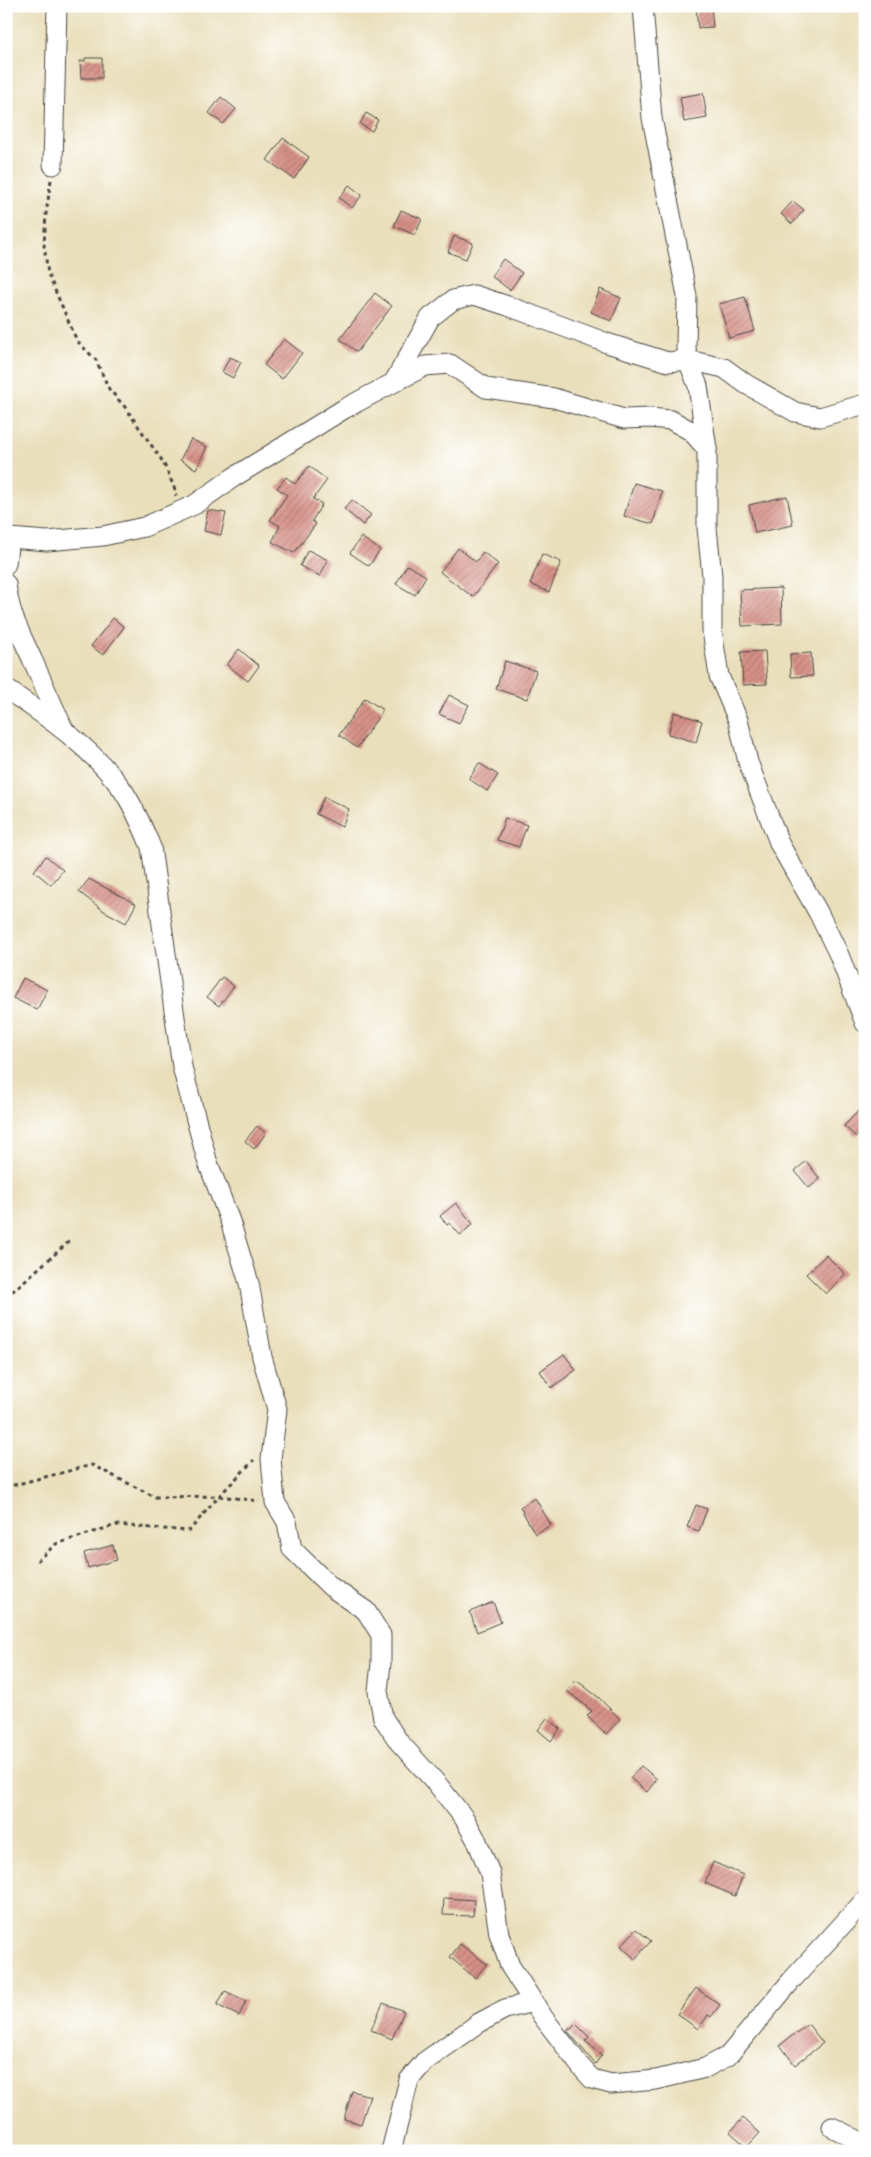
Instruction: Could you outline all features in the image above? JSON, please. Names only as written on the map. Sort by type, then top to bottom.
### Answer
[{"type":"street","points":[[53,165],[57,6]]},
{"type":"street","points":[[643,6],[643,25],[652,118],[687,296],[686,348],[688,360],[698,386],[707,449],[707,528],[712,576],[712,630],[719,676],[738,720],[748,762],[780,845],[818,912],[839,955],[865,1023]]},
{"type":"street","points":[[395,380],[430,318],[453,300],[474,295],[668,362],[688,360],[724,368],[746,384],[795,412],[820,418],[865,404]]},
{"type":"street","points":[[6,564],[8,536],[47,541],[103,536],[144,527],[178,513],[194,505],[234,477],[344,410],[395,380],[425,366],[450,364],[486,388],[554,398],[624,418],[671,420],[691,431],[707,449]]},
{"type":"street","points":[[6,584],[8,604],[18,631],[32,658],[63,730]]},
{"type":"street","points":[[6,689],[63,730],[96,760],[122,789],[151,847],[182,1067],[207,1160],[230,1220],[249,1283],[262,1357],[277,1408],[271,1459],[275,1502],[287,1522],[292,1549],[331,1587],[366,1611],[381,1635],[382,1663],[378,1691],[383,1718],[399,1742],[438,1785],[464,1818],[477,1841],[490,1873],[499,1934],[510,1966],[533,2002],[592,2079],[611,2084],[656,2080],[705,2068],[728,2056],[791,1981],[865,1900]]},
{"type":"street","points":[[391,2151],[410,2080],[424,2062],[479,2023],[505,2009],[533,2002]]},
{"type":"street","points":[[832,2127],[865,2144]]},
{"type":"path","points":[[53,165],[44,245],[48,274],[77,340],[96,360],[109,389],[125,407],[163,462],[174,487],[178,513]]},
{"type":"path","points":[[6,1297],[72,1240]]},
{"type":"path","points":[[37,1560],[56,1544],[116,1525],[189,1530],[218,1496],[273,1440]]},
{"type":"path","points":[[6,1483],[10,1486],[92,1465],[155,1497],[218,1496],[275,1502]]},
{"type":"building","points":[[711,6],[713,27],[698,28],[696,7]]},
{"type":"building","points":[[85,58],[102,58],[102,78],[81,78],[80,61],[85,61]]},
{"type":"building","points":[[703,93],[707,118],[684,122],[680,97]]},
{"type":"building","points":[[221,97],[236,109],[223,124],[209,113]]},
{"type":"building","points":[[366,113],[378,120],[372,131],[360,124]]},
{"type":"building","points":[[283,138],[309,157],[294,179],[267,160]]},
{"type":"building","points":[[349,185],[362,195],[352,208],[339,198]]},
{"type":"building","points":[[793,201],[804,210],[792,224],[781,214]]},
{"type":"building","points":[[401,210],[422,219],[415,235],[394,226]]},
{"type":"building","points":[[454,236],[473,243],[466,259],[448,252]]},
{"type":"building","points":[[503,259],[522,273],[510,290],[491,276]]},
{"type":"building","points":[[600,289],[621,298],[611,321],[591,312]]},
{"type":"building","points":[[375,293],[392,306],[357,352],[340,339]]},
{"type":"building","points":[[745,297],[755,331],[729,338],[719,304]]},
{"type":"building","points":[[284,339],[302,353],[282,379],[264,365]]},
{"type":"building","points":[[230,357],[241,362],[233,378],[222,372]]},
{"type":"building","points":[[191,439],[207,447],[196,469],[180,460]]},
{"type":"building","points":[[309,466],[327,480],[313,499],[322,504],[312,521],[316,524],[294,553],[272,542],[280,526],[270,520],[287,495],[277,488],[286,477],[295,484]]},
{"type":"building","points":[[634,483],[662,491],[653,524],[624,516]]},
{"type":"building","points":[[787,496],[793,525],[755,533],[749,505]]},
{"type":"building","points":[[352,500],[371,515],[363,525],[344,509]]},
{"type":"building","points":[[208,510],[226,513],[221,535],[204,531]]},
{"type":"building","points":[[361,537],[380,550],[369,566],[350,553]]},
{"type":"building","points":[[458,548],[476,562],[483,552],[498,564],[473,597],[440,572]]},
{"type":"building","points":[[308,550],[328,560],[320,576],[300,566]]},
{"type":"building","points":[[542,554],[561,562],[549,592],[530,584]]},
{"type":"building","points":[[407,565],[426,576],[415,595],[396,584]]},
{"type":"building","points":[[781,588],[782,624],[742,626],[740,590]]},
{"type":"building","points":[[113,618],[124,627],[103,655],[91,646]]},
{"type":"building","points":[[239,649],[259,666],[248,681],[227,665]]},
{"type":"building","points":[[765,651],[767,684],[743,685],[741,652]]},
{"type":"building","points":[[811,653],[813,676],[791,677],[790,654]]},
{"type":"building","points":[[505,661],[536,671],[527,699],[496,689]]},
{"type":"building","points":[[449,695],[469,705],[459,723],[439,714]]},
{"type":"building","points":[[365,698],[383,710],[357,748],[339,735]]},
{"type":"building","points":[[674,712],[702,721],[696,742],[668,734]]},
{"type":"building","points":[[479,763],[498,775],[487,791],[469,779]]},
{"type":"building","points":[[324,797],[349,809],[342,827],[316,814]]},
{"type":"building","points":[[505,818],[527,825],[519,847],[497,840]]},
{"type":"building","points":[[46,856],[63,870],[51,885],[34,871]]},
{"type":"building","points":[[89,879],[136,904],[126,923],[104,911],[79,892]]},
{"type":"building","points":[[222,977],[234,986],[219,1006],[207,997]]},
{"type":"building","points":[[23,978],[47,990],[37,1010],[13,998]]},
{"type":"building","points":[[865,1104],[865,1127],[856,1137],[844,1126]]},
{"type":"building","points":[[257,1126],[266,1133],[254,1149],[245,1141]]},
{"type":"building","points":[[806,1161],[820,1179],[809,1188],[795,1171]]},
{"type":"building","points":[[456,1203],[473,1224],[460,1235],[450,1223],[447,1225],[440,1216]]},
{"type":"building","points":[[826,1255],[845,1274],[826,1294],[806,1274]]},
{"type":"building","points":[[564,1354],[576,1370],[551,1388],[540,1371]]},
{"type":"building","points":[[535,1498],[551,1525],[535,1534],[520,1507]]},
{"type":"building","points":[[696,1505],[707,1509],[699,1531],[687,1527]]},
{"type":"building","points":[[113,1545],[117,1560],[88,1568],[84,1553]]},
{"type":"building","points":[[493,1602],[501,1622],[477,1632],[470,1612]]},
{"type":"building","points":[[576,1680],[598,1697],[620,1719],[606,1734],[587,1716],[592,1711],[567,1691]]},
{"type":"building","points":[[547,1718],[560,1729],[551,1741],[538,1730]]},
{"type":"building","points":[[641,1766],[657,1779],[647,1792],[630,1778]]},
{"type":"building","points":[[713,1862],[743,1875],[735,1896],[705,1883]]},
{"type":"building","points":[[444,1898],[474,1900],[473,1916],[443,1915]]},
{"type":"building","points":[[636,1929],[651,1941],[635,1959],[621,1946]]},
{"type":"building","points":[[460,1944],[487,1964],[475,1978],[450,1957]]},
{"type":"building","points":[[696,1988],[720,2005],[711,2017],[708,2015],[698,2029],[677,2014]]},
{"type":"building","points":[[225,1991],[246,2001],[239,2016],[217,2005]]},
{"type":"building","points":[[383,2003],[404,2011],[392,2039],[371,2030]]},
{"type":"building","points":[[576,2024],[589,2037],[585,2041],[602,2055],[595,2064],[567,2030],[569,2028],[570,2030]]},
{"type":"building","points":[[808,2024],[823,2043],[795,2065],[780,2045]]},
{"type":"building","points":[[352,2091],[370,2096],[361,2124],[344,2119]]},
{"type":"building","points":[[743,2118],[760,2133],[747,2147],[730,2132]]}]
